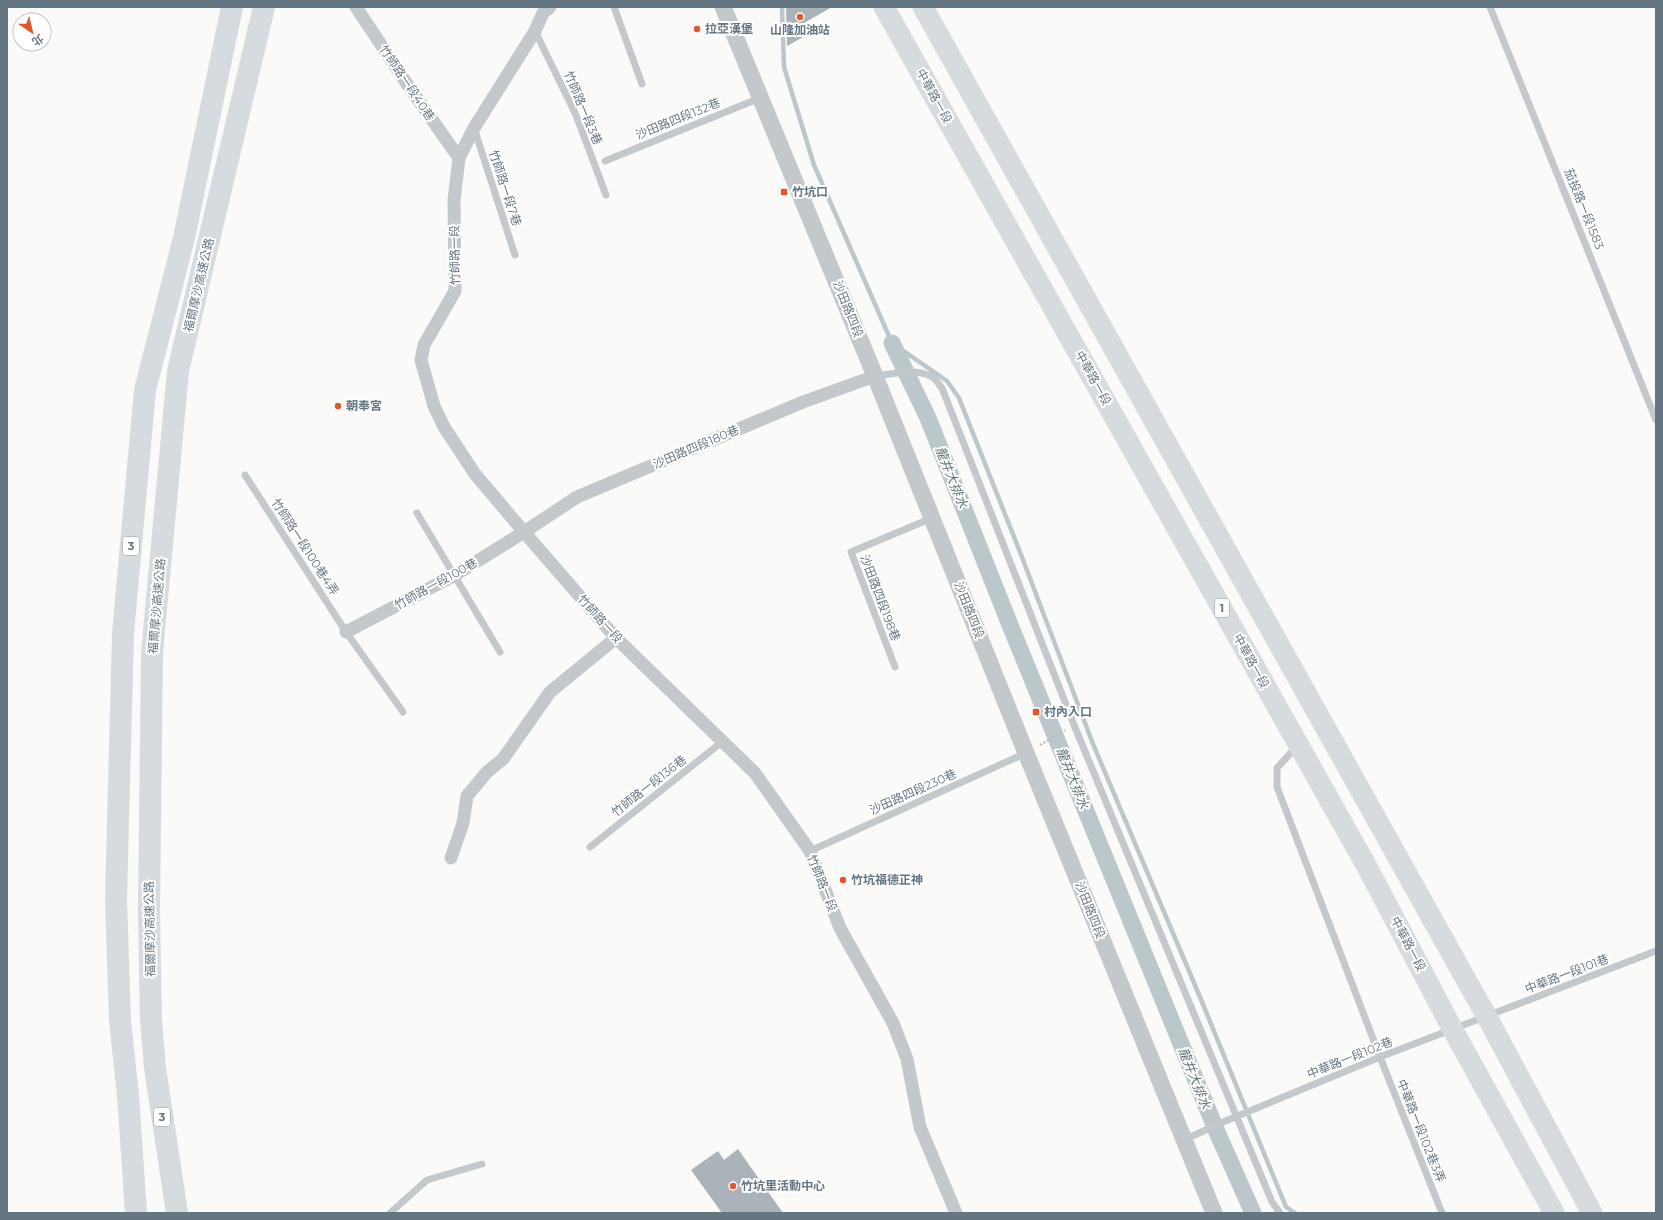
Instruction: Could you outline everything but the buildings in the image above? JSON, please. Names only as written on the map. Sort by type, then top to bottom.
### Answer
[{"type":"highway","name":"福爾摩沙高速公路","points":[[136,1213],[128,1095],[120,1021],[116,899],[123,633],[145,390],[184,238],[232,7]]},
{"type":"highway","name":"福爾摩沙高速公路","points":[[177,1213],[155,1068],[151,1021],[148,912],[152,653],[178,372],[264,7]]},
{"type":"main road","name":"中華路一段","points":[[884,7],[1366,865],[1453,1030],[1554,1213]]},
{"type":"main road","points":[[923,7],[1487,1017],[1592,1213]]},
{"type":"street","name":"竹師路一段40巷","points":[[356,7],[407,84],[459,158]]},
{"type":"street","name":"竹師路一段","points":[[550,7],[543,13],[535,31],[474,128],[459,158],[454,200],[455,291],[424,345],[421,360],[434,406],[444,427],[475,474],[524,532],[616,638],[755,773],[810,851],[840,928],[893,1022],[907,1059],[920,1127],[956,1213]]},
{"type":"street","name":"沙田路四段","points":[[723,7],[933,518],[1032,750],[1184,1140],[1214,1213]]},
{"type":"street","name":"沙田路四段180巷","points":[[524,532],[577,497],[803,402],[875,376]]},
{"type":"street","name":"竹師路一段100巷","points":[[346,632],[455,575],[524,532]]},
{"type":"street","points":[[451,858],[462,823],[467,796],[487,772],[503,759],[550,692],[616,638]]},
{"type":"lane","points":[[614,7],[642,84]]},
{"type":"lane","name":"茄投路一段1583","points":[[1490,7],[1656,420]]},
{"type":"lane","name":"竹師路一段3巷","points":[[535,31],[576,115],[606,195]]},
{"type":"lane","name":"沙田路四段132巷","points":[[605,161],[760,98]]},
{"type":"lane","name":"竹師路一段7巷","points":[[474,128],[515,256]]},
{"type":"lane","points":[[875,376],[910,372],[923,373],[934,378],[942,388],[1074,725],[1272,1202],[1280,1213]]},
{"type":"lane","name":"竹師路一段100巷4弄","points":[[244,475],[346,632],[404,712]]},
{"type":"lane","points":[[417,513],[500,652]]},
{"type":"lane","name":"沙田路四段198巷","points":[[895,666],[851,552],[933,518]]},
{"type":"lane","name":"竹師路一段136巷","points":[[590,847],[722,742]]},
{"type":"lane","name":"中華路一段102巷3弄","points":[[1298,744],[1277,768],[1277,787],[1380,1057],[1442,1213]]},
{"type":"lane","name":"沙田路四段230巷","points":[[810,851],[1032,750]]},
{"type":"lane","name":"中華路一段101巷","points":[[1487,1017],[1656,951]]},
{"type":"lane","name":"中華路一段102巷","points":[[1184,1140],[1223,1122],[1380,1057],[1487,1017]]},
{"type":"lane","points":[[390,1213],[427,1180],[482,1164]]},
{"type":"path","points":[[1032,750],[1067,729]]},
{"type":"waterway","points":[[782,7],[784,67],[814,165],[892,343],[947,381],[959,398],[1020,552],[1093,744],[1200,997],[1286,1207],[1295,1213]]},
{"type":"waterway","name":"龍井大排水","points":[[892,343],[928,418],[1010,625],[1217,1132],[1253,1213]]},
{"type":"place","name":"山隆加油站","points":[[800,17]]},
{"type":"place","name":"拉亞漢堡","points":[[697,29]]},
{"type":"place","name":"竹坑口","points":[[784,192]]},
{"type":"place","name":"朝奉宮","points":[[338,406]]},
{"type":"place","name":"村內入口","points":[[1036,712]]},
{"type":"place","name":"竹坑福德正神","points":[[843,880]]},
{"type":"place","name":"竹坑里活動中心","points":[[733,1186]]}]
